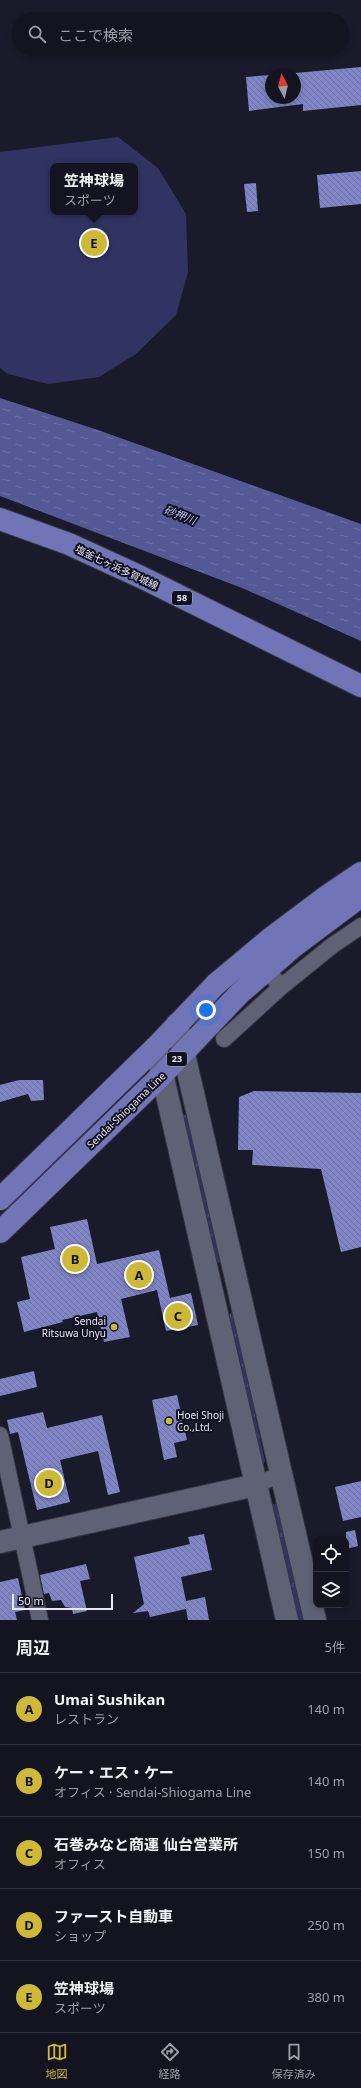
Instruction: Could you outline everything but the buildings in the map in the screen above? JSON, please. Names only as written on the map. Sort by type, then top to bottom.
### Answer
[{"type":"main road","name":"塩釜七ヶ浜多賀城線","points":[[0,519],[69,544],[141,577],[361,686]]},
{"type":"main road","name":"23","points":[[0,1199],[156,1047],[216,984],[271,938],[327,896],[361,873]]},
{"type":"main road","name":"Sendai-Shiogama Line","points":[[0,1232],[162,1075],[240,993],[293,948],[361,896]]},
{"type":"street","points":[[224,1039],[281,987],[332,945],[361,926]]},
{"type":"street","points":[[267,970],[281,987]]},
{"type":"street","points":[[177,1024],[315,1620]]},
{"type":"street","points":[[156,1047],[287,1620]]},
{"type":"street","points":[[215,1305],[240,1299]]},
{"type":"street","points":[[0,1435],[40,1620]]},
{"type":"street","points":[[0,1542],[256,1485],[281,1474]]},
{"type":"green space","points":[[118,137],[158,168],[186,214],[188,272],[176,315],[136,354],[99,377],[48,384],[8,374],[0,368],[0,152]]},
{"type":"green space","points":[[186,1114],[221,1263],[216,1262],[182,1117]]},
{"type":"green space","points":[[233,1311],[248,1359],[255,1415],[265,1461],[262,1466],[246,1416],[240,1360],[229,1315]]},
{"type":"green space","points":[[278,1504],[308,1620],[294,1620],[272,1505]]},
{"type":"water","name":"砂押川","points":[[0,398],[98,430],[361,524],[361,641],[242,588],[0,496]]},
{"type":"place","name":"笠神球場","points":[[94,243]]},
{"type":"place","name":"ケー・エス・ケー","points":[[75,1259]]},
{"type":"place","name":"Umai Sushikan","points":[[139,1275]]},
{"type":"place","name":"石巻みなと商運 仙台営業所","points":[[178,1316]]},
{"type":"place","name":"Sendai Ritsuwa Unyu","points":[[114,1327]]},
{"type":"place","name":"Hoei Shoji Co.,Ltd.","points":[[169,1421]]},
{"type":"place","name":"ファースト自動車","points":[[49,1483]]}]
